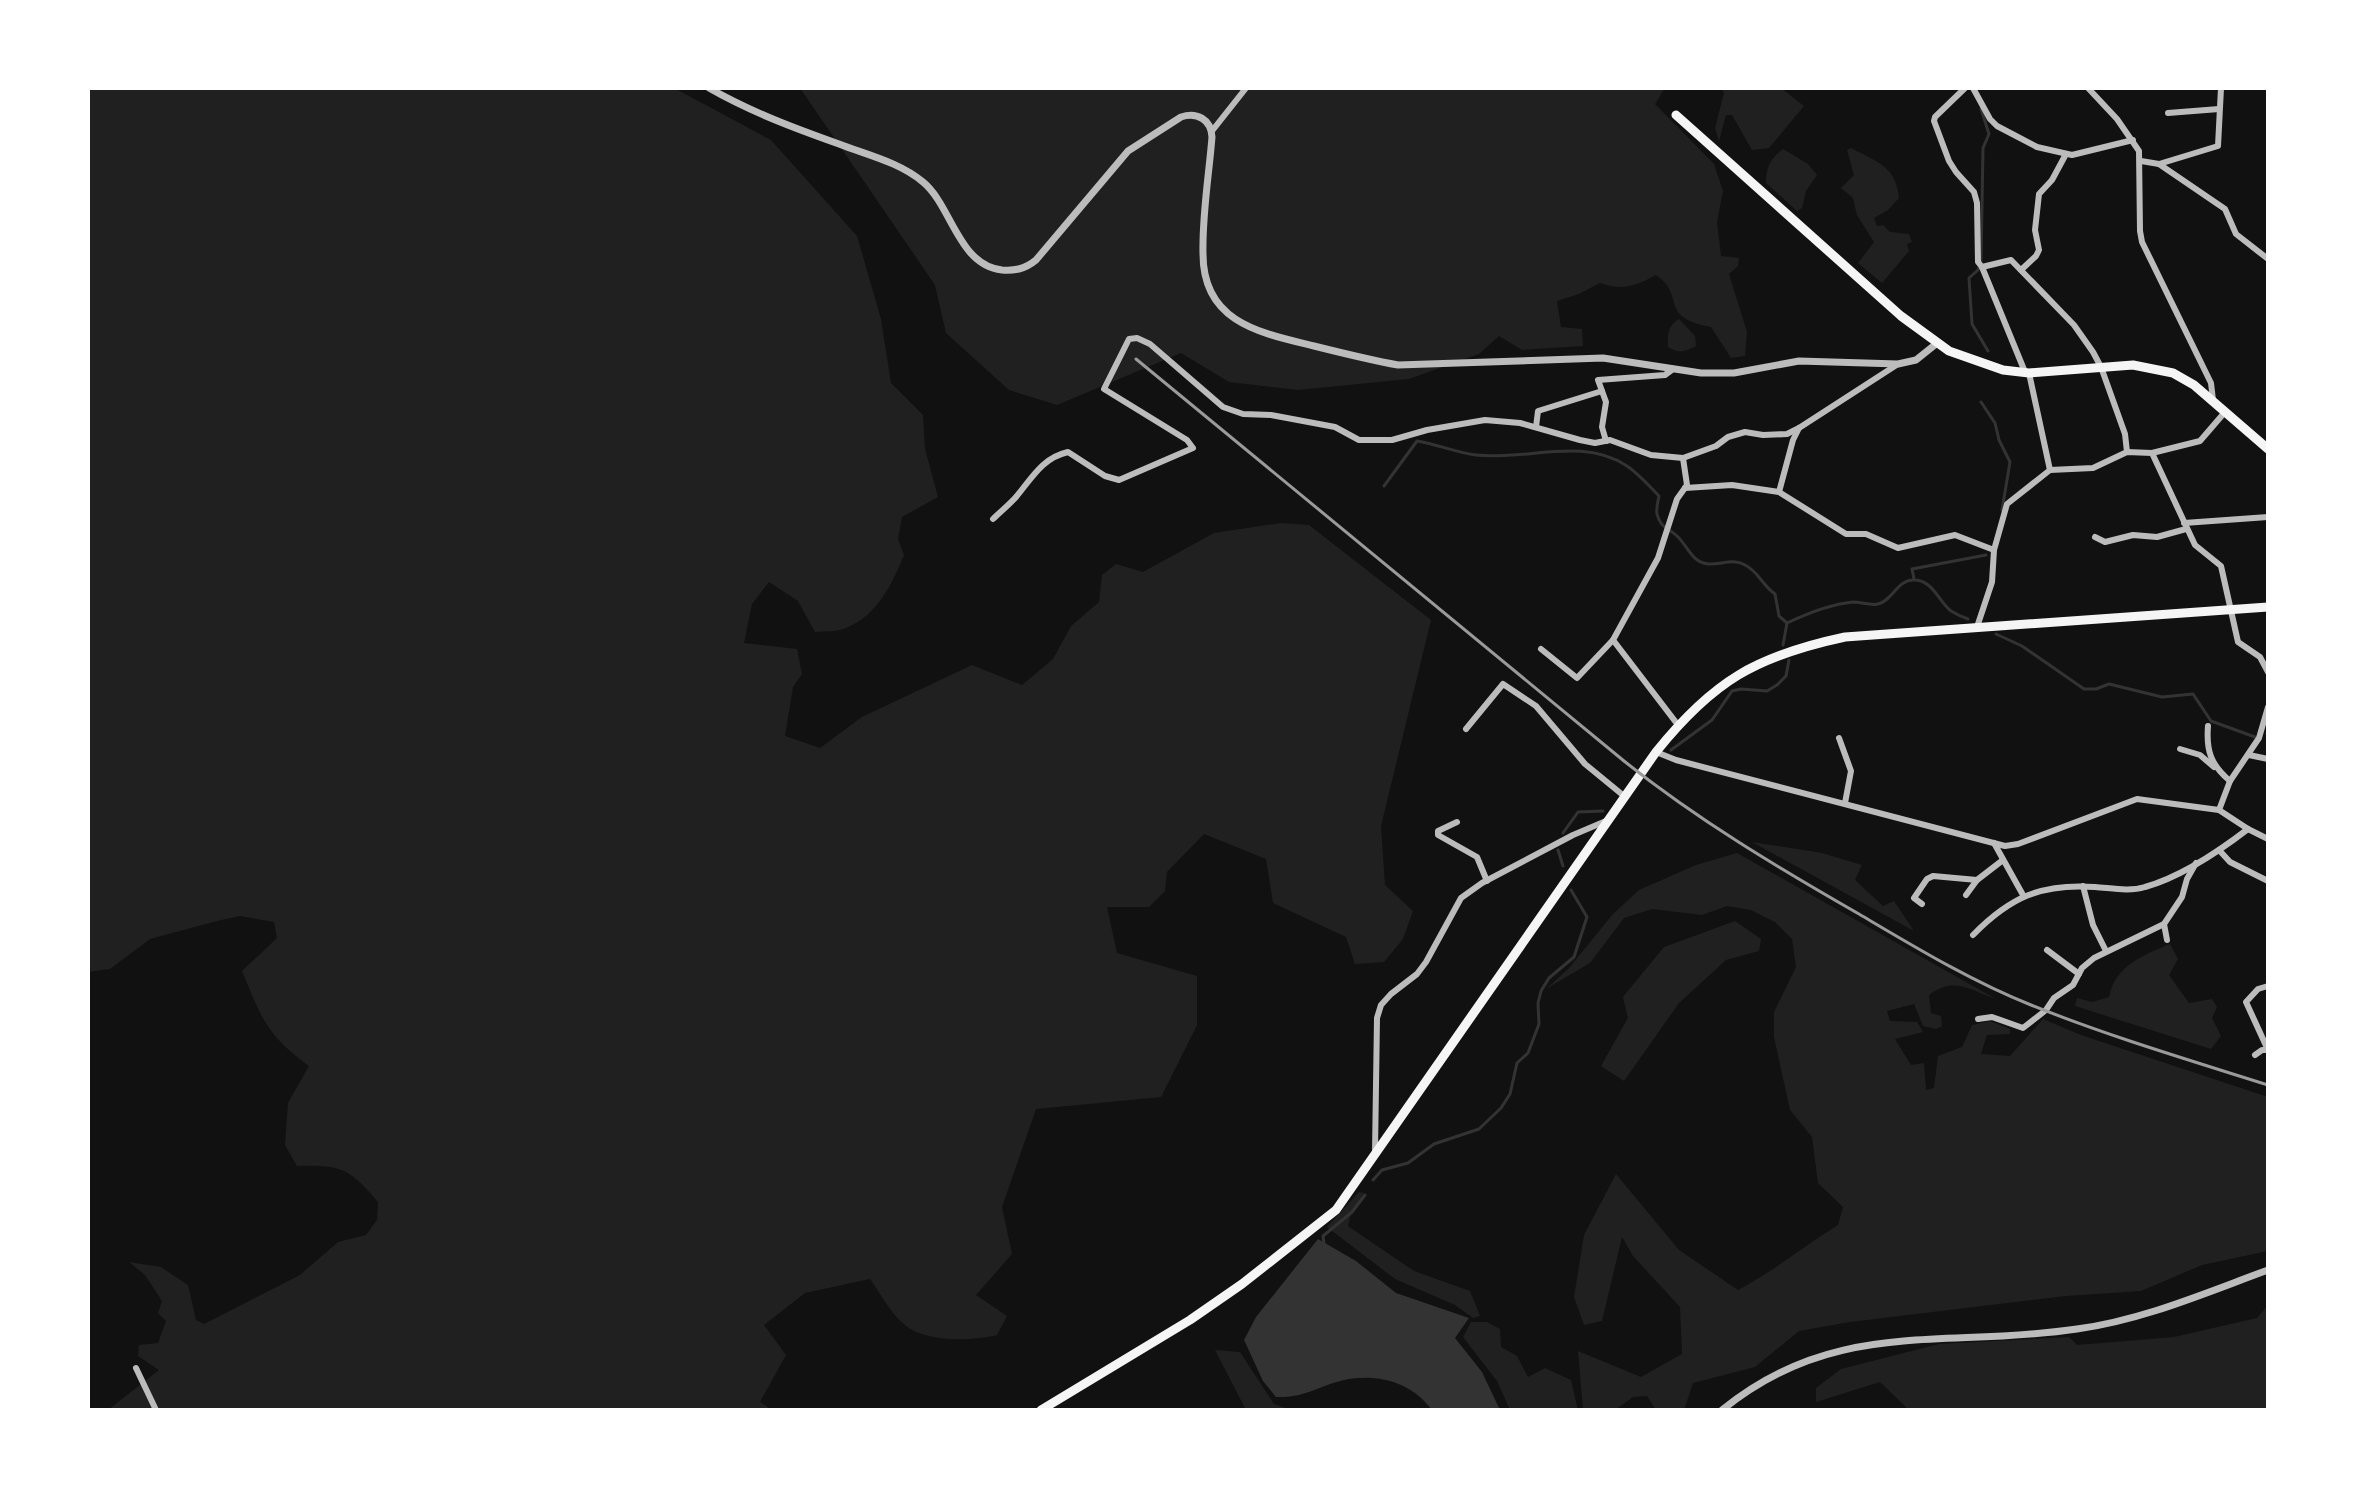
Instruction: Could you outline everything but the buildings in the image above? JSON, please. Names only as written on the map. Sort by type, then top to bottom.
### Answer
[{"type":"main road","points":[[1676,115],[1936,344],[1980,363],[2027,373],[2133,365],[2173,373],[2194,385],[2266,443]]},
{"type":"main road","points":[[1041,1410],[1190,1320],[1242,1284],[1336,1210],[1656,752],[1678,725],[1723,684],[1751,667],[1793,649],[1845,637],[2268,607]]},
{"type":"street","points":[[709,88],[748,111],[887,162],[916,176],[936,196],[974,257],[999,270],[1020,270],[1036,260],[1114,165],[1154,132],[1190,114],[1201,116],[1212,131]]},
{"type":"street","points":[[1246,88],[1212,131],[1203,255],[1206,276],[1220,305],[1241,324],[1260,333],[1398,365],[1603,358],[1715,374],[1799,361],[1898,364],[1916,360],[1936,344]]},
{"type":"street","points":[[1965,88],[1934,119],[1949,161],[1974,192],[1981,266],[2027,373],[2050,470]]},
{"type":"street","points":[[1973,88],[1997,126],[2037,147],[2072,155],[2133,140]]},
{"type":"street","points":[[2088,88],[2139,151],[2142,242],[2211,383],[2213,400]]},
{"type":"street","points":[[2159,164],[2218,146],[2221,88]]},
{"type":"street","points":[[2168,113],[2219,109]]},
{"type":"street","points":[[2021,270],[2039,250],[2035,230],[2039,194],[2052,180],[2066,154]]},
{"type":"street","points":[[2141,161],[2159,164],[2225,209],[2236,234],[2268,259]]},
{"type":"street","points":[[1981,266],[2011,260],[2074,325],[2101,367],[2125,434],[2127,452]]},
{"type":"street","points":[[993,519],[1031,476],[1059,454],[1068,452],[1105,476],[1119,480],[1193,448],[1187,440],[1104,389],[1129,339],[1137,338],[1150,344],[1223,407],[1243,414],[1271,415],[1335,427],[1359,440],[1392,440],[1427,430],[1485,420],[1536,427],[1595,443],[1606,441],[1651,455],[1683,458],[1745,432],[1787,434],[1898,364]]},
{"type":"street","points":[[1606,441],[1602,427],[1606,402],[1598,380],[1665,375],[1673,368]]},
{"type":"street","points":[[1536,427],[1538,411],[1602,391]]},
{"type":"street","points":[[1977,627],[1992,582],[1994,550],[2007,504],[2050,470],[2093,468],[2127,452],[2152,453],[2200,441],[2226,411]]},
{"type":"street","points":[[1779,492],[1799,428]]},
{"type":"street","points":[[2152,453],[2195,545],[2221,566],[2238,642],[2260,657],[2268,672]]},
{"type":"street","points":[[1541,649],[1577,678],[1613,640],[1658,558],[1677,499],[1685,488],[1683,458]]},
{"type":"street","points":[[1685,488],[1732,485],[1779,492],[1846,534],[1866,534],[1898,548],[1955,535],[1994,550]]},
{"type":"street","points":[[2095,537],[2105,542],[2133,535],[2157,537],[2185,526],[2268,517]]},
{"type":"street","points":[[1613,640],[1678,725]]},
{"type":"street","points":[[1466,729],[1503,684],[1536,706],[1585,764],[1624,796]]},
{"type":"street","points":[[2219,810],[2230,781],[2259,738],[2268,707]]},
{"type":"street","points":[[2208,726],[2207,742],[2216,769]]},
{"type":"street","points":[[1839,738],[1851,771],[1845,803]]},
{"type":"street","points":[[2180,749],[2200,755],[2230,781]]},
{"type":"street","points":[[1656,752],[1676,760],[2005,846],[2018,844],[2137,799],[2219,810],[2268,839]]},
{"type":"street","points":[[2249,755],[2268,759]]},
{"type":"street","points":[[1376,1155],[1377,1018],[1381,1005],[1426,962],[1461,898],[1581,830],[1606,821]]},
{"type":"street","points":[[1457,822],[1438,831],[1438,835],[1477,857],[1487,881]]},
{"type":"street","points":[[1973,935],[2004,907],[2023,895],[2071,885],[2127,889],[2144,887],[2219,850],[2248,829]]},
{"type":"street","points":[[1994,843],[2023,895]]},
{"type":"street","points":[[2219,850],[2230,862],[2268,881]]},
{"type":"street","points":[[1966,895],[1977,880],[2003,860]]},
{"type":"street","points":[[1978,1019],[1992,1017],[2023,1028],[2046,1010],[2054,998],[2073,985],[2082,968],[2106,951],[2164,924],[2182,897],[2196,862]]},
{"type":"street","points":[[1922,904],[1914,898],[1927,879],[1933,876],[1977,880]]},
{"type":"street","points":[[2083,886],[2093,925],[2106,951]]},
{"type":"street","points":[[2164,924],[2167,940]]},
{"type":"street","points":[[2047,950],[2079,974]]},
{"type":"street","points":[[2255,1055],[2268,1050],[2246,1002],[2258,989],[2268,986]]},
{"type":"street","points":[[1722,1410],[1779,1372],[1811,1358],[1853,1346],[2045,1333],[2107,1324],[2170,1306],[2268,1270]]},
{"type":"street","points":[[136,1368],[156,1410]]},
{"type":"shaded area","points":[[88,88],[674,88],[771,140],[857,236],[881,319],[891,383],[923,415],[925,449],[938,497],[902,517],[898,539],[904,555],[882,598],[857,622],[839,630],[815,632],[798,601],[769,582],[752,604],[744,643],[797,649],[802,674],[793,687],[785,736],[820,748],[862,717],[972,665],[1022,685],[1053,659],[1071,626],[1099,602],[1102,575],[1116,564],[1143,572],[1214,533],[1281,523],[1309,525],[1431,620],[1381,826],[1385,885],[1413,911],[1403,939],[1384,962],[1355,964],[1346,937],[1273,903],[1266,859],[1204,834],[1167,872],[1165,891],[1149,907],[1107,907],[1117,953],[1197,976],[1197,1025],[1161,1097],[1036,1109],[1002,1207],[1012,1254],[976,1295],[1007,1316],[997,1335],[950,1339],[914,1331],[895,1315],[870,1279],[805,1293],[764,1325],[786,1355],[760,1402],[772,1410],[108,1410],[159,1370],[138,1356],[139,1345],[158,1343],[166,1321],[158,1313],[162,1301],[145,1275],[129,1262],[161,1267],[188,1285],[196,1320],[204,1324],[300,1275],[338,1242],[366,1235],[377,1220],[378,1202],[344,1171],[325,1166],[297,1166],[285,1145],[288,1103],[309,1066],[274,1035],[242,971],[277,938],[274,922],[240,916],[150,939],[110,969],[88,972]]},
{"type":"shaded area","points":[[800,88],[1665,88],[1655,104],[1714,164],[1723,191],[1717,222],[1721,256],[1739,258],[1738,266],[1729,274],[1747,332],[1745,356],[1731,358],[1711,327],[1684,318],[1678,312],[1665,283],[1656,275],[1629,286],[1615,287],[1600,283],[1557,301],[1561,327],[1582,329],[1583,346],[1522,350],[1499,336],[1479,354],[1409,379],[1298,390],[1229,382],[1181,353],[1057,405],[1009,390],[946,333],[935,285]]},
{"type":"shaded area","points":[[1721,88],[1781,88],[1804,106],[1769,148],[1752,150],[1732,115],[1726,115],[1719,141],[1715,128],[1724,93]]},
{"type":"shaded area","points":[[1851,148],[1884,166],[1897,187],[1899,198],[1888,210],[1874,218],[1877,226],[1883,225],[1890,232],[1909,234],[1912,242],[1907,244],[1909,251],[1882,283],[1858,263],[1874,242],[1857,215],[1853,198],[1841,188],[1854,175],[1847,150]]},
{"type":"shaded area","points":[[1783,149],[1808,164],[1817,175],[1806,191],[1802,208],[1797,211],[1766,183],[1770,164]]},
{"type":"shaded area","points":[[1679,319],[1695,336],[1696,346],[1688,350],[1676,351],[1668,347],[1670,328]]},
{"type":"shaded area","points":[[1752,842],[1822,853],[1862,865],[1855,880],[1883,906],[1894,901],[1914,931]]},
{"type":"shaded area","points":[[1737,853],[1996,999],[1962,986],[1938,989],[1929,995],[1931,1013],[1941,1016],[1942,1026],[1936,1029],[1923,1026],[1914,1004],[1887,1011],[1890,1021],[1917,1022],[1923,1032],[1895,1039],[1911,1065],[1924,1063],[1926,1090],[1934,1088],[1938,1056],[1962,1047],[1972,1025],[1990,1021],[2010,1029],[2010,1034],[1987,1035],[1981,1054],[2010,1056],[2043,1019],[2081,1035],[2268,1097],[2268,1251],[2202,1265],[2141,1291],[2066,1296],[1799,1331],[1755,1367],[1693,1383],[1684,1410],[1656,1410],[1647,1396],[1633,1397],[1615,1410],[1583,1410],[1578,1351],[1641,1377],[1682,1354],[1680,1307],[1633,1256],[1622,1237],[1602,1321],[1584,1325],[1574,1297],[1584,1235],[1616,1174],[1679,1250],[1738,1290],[1838,1225],[1843,1207],[1818,1183],[1812,1137],[1790,1110],[1774,1037],[1774,1012],[1796,967],[1792,939],[1775,922],[1751,910],[1727,906],[1702,915],[1652,909],[1624,918],[1590,963],[1546,989],[1569,968],[1613,914],[1639,890],[1696,865]]},
{"type":"shaded area","points":[[1735,921],[1761,939],[1759,951],[1726,960],[1679,1003],[1624,1081],[1601,1066],[1628,1018],[1623,997],[1664,947]]},
{"type":"shaded area","points":[[2170,944],[2178,959],[2169,975],[2189,1003],[2212,999],[2217,1007],[2212,1018],[2221,1036],[2211,1049],[2075,1006],[2077,998],[2092,1002],[2109,997],[2117,977],[2132,963]]},
{"type":"shaded area","points":[[1359,1192],[1364,1193],[1348,1226],[1414,1271],[1470,1291],[1480,1316],[1473,1318],[1455,1305],[1395,1279],[1327,1227]]},
{"type":"shaded area","points":[[1318,1239],[1356,1261],[1396,1293],[1469,1318],[1455,1338],[1482,1372],[1500,1410],[1432,1410],[1405,1387],[1373,1378],[1349,1379],[1306,1393],[1276,1397],[1263,1381],[1244,1340],[1256,1317]]},
{"type":"shaded area","points":[[2268,1305],[2268,1410],[1909,1410],[1880,1382],[1816,1402],[1816,1388],[1841,1369],[1939,1344],[2069,1337],[2077,1345],[2174,1337],[2257,1318]]},
{"type":"shaded area","points":[[1471,1322],[1487,1322],[1500,1329],[1501,1347],[1517,1356],[1528,1377],[1545,1368],[1571,1380],[1578,1410],[1510,1410],[1497,1381],[1463,1337]]},
{"type":"shaded area","points":[[1215,1350],[1240,1352],[1274,1404],[1291,1410],[1246,1410]]},
{"type":"waterway","points":[[1981,109],[1989,134],[1983,148],[1981,262],[1969,278],[1972,324],[1988,351]]},
{"type":"waterway","points":[[1981,402],[1995,423],[2010,462],[2002,510]]},
{"type":"waterway","points":[[1384,486],[1417,441],[1476,455],[1592,452],[1627,466],[1644,480],[1659,496],[1657,512],[1660,522],[1702,563],[1736,562],[1753,571],[1775,594],[1779,616],[1787,623],[1836,605],[1853,602],[1878,604],[1904,583],[1914,580],[1926,583],[1946,607],[1968,619]]},
{"type":"waterway","points":[[1914,579],[1912,569],[1986,555]]},
{"type":"waterway","points":[[1783,645],[1787,623]]},
{"type":"waterway","points":[[1996,634],[2022,646],[2084,689],[2109,684],[2162,697],[2193,694],[2211,721],[2255,737]]},
{"type":"waterway","points":[[1671,750],[1712,720],[1732,691],[1767,691],[1777,685],[1786,676],[1789,660]]},
{"type":"waterway","points":[[2267,734],[2268,729]]},
{"type":"waterway","points":[[1563,833],[1578,812],[1603,811]]},
{"type":"waterway","points":[[1558,850],[1563,866]]},
{"type":"waterway","points":[[1373,1180],[1382,1170],[1408,1163],[1434,1144],[1479,1129],[1501,1108],[1510,1094],[1517,1063],[1528,1053],[1539,1024],[1541,991],[1549,978],[1574,957],[1587,917],[1571,890]]},
{"type":"waterway","points":[[1324,1244],[1323,1236],[1352,1212],[1365,1195]]},
{"type":"railway","points":[[1136,359],[1624,761],[1738,842],[1922,951],[2009,996],[2119,1037],[2268,1085]]}]
